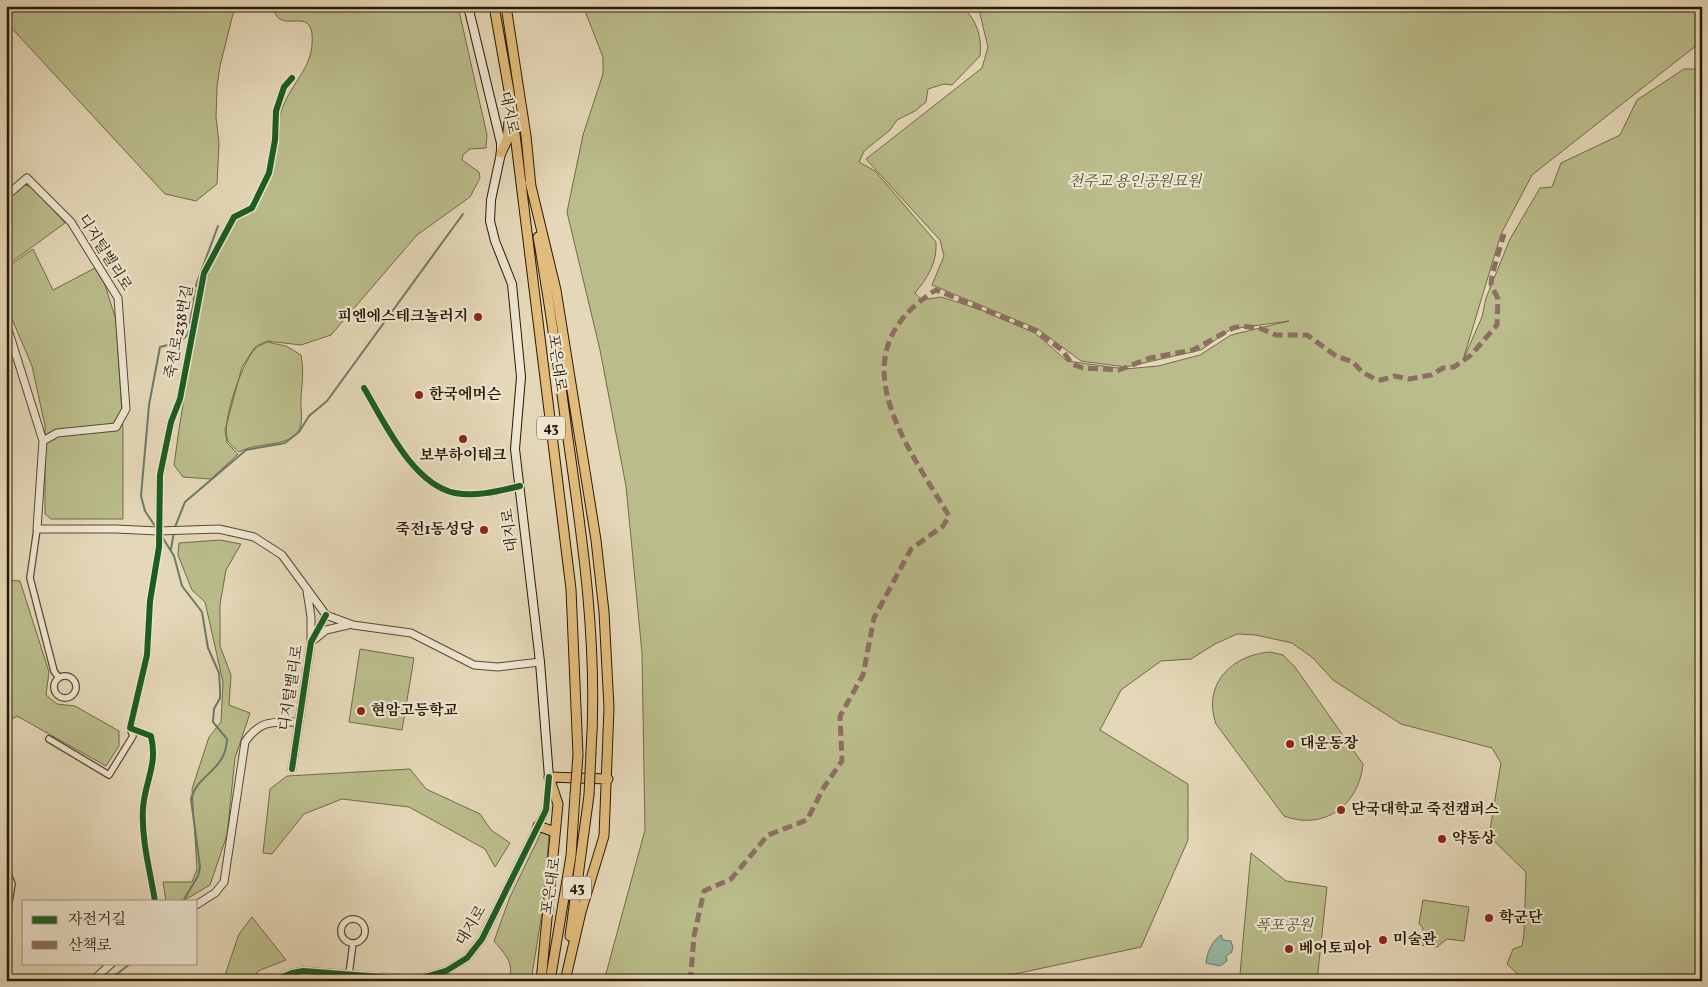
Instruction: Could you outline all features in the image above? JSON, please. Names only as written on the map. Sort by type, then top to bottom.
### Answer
[{"type":"highway","name":"포은대로","points":[[494,6],[511,102],[571,589],[578,755],[571,856],[550,981]]},
{"type":"highway","name":"포은대로","points":[[506,6],[526,136],[530,182],[550,301],[582,530],[588,603],[594,706],[589,795],[576,904],[563,981]]},
{"type":"highway","points":[[501,153],[507,140],[511,102]]},
{"type":"highway","points":[[530,182],[556,290],[596,540],[604,612],[609,708],[608,780],[604,836],[563,981]]},
{"type":"highway","points":[[541,981],[558,804],[549,777],[608,780]]},
{"type":"highway","points":[[538,826],[555,832]]},
{"type":"main road","name":"대지로","points":[[468,6],[499,131],[501,153],[491,200],[490,221],[495,241],[512,284],[521,377],[515,448],[540,662],[549,777]]},
{"type":"street","name":"죽전로238번길","points":[[49,739],[109,775],[133,736],[130,728],[147,655],[150,601],[158,531],[160,475],[171,422],[180,399],[204,273],[234,217],[252,208],[268,172],[275,140],[276,110],[284,88],[292,78]]},
{"type":"street","name":"디지털벨리로","points":[[6,196],[27,178],[71,222],[118,298],[126,409],[116,427],[57,433],[43,441]]},
{"type":"street","points":[[6,323],[43,441],[37,529],[30,578],[54,671],[59,678]]},
{"type":"street","points":[[364,388],[408,458],[422,474],[439,487],[455,493],[473,493],[493,492],[520,486]]},
{"type":"street","points":[[37,529],[158,531],[219,529],[254,537],[282,555],[326,615],[353,625],[411,634],[474,665],[484,667],[540,662]]},
{"type":"street","points":[[306,586],[311,617],[311,642]]},
{"type":"street","name":"디지털벨리로","points":[[292,769],[311,642],[326,615]]},
{"type":"street","points":[[311,642],[326,630],[353,625]]},
{"type":"street","points":[[67,676],[74,680],[77,686],[72,696],[66,699],[56,694],[55,683],[59,678],[67,676]]},
{"type":"street","points":[[198,904],[215,893],[224,882],[246,742],[254,729],[262,724],[299,722]]},
{"type":"street","points":[[130,728],[151,736],[155,752],[143,808],[155,900]]},
{"type":"street","name":"대지로","points":[[273,981],[292,973],[303,971],[409,980],[446,971],[467,958],[482,938],[546,810],[549,777]]},
{"type":"street","points":[[6,869],[12,884],[6,919]]},
{"type":"street","points":[[350,920],[356,920],[362,924],[365,930],[363,938],[353,943],[346,940],[339,930],[350,920]]},
{"type":"street","points":[[349,974],[353,943]]},
{"type":"street","points":[[92,981],[111,964]]},
{"type":"green space","points":[[6,6],[235,6],[220,66],[217,87],[216,117],[219,143],[217,184],[196,201],[165,194],[6,22]]},
{"type":"green space","points":[[273,6],[458,6],[487,135],[486,148],[470,149],[463,155],[462,160],[479,172],[480,178],[470,197],[417,235],[331,335],[301,345],[267,341],[255,347],[242,367],[225,430],[227,443],[238,454],[211,479],[183,477],[174,465],[187,379],[206,281],[234,222],[254,208],[265,190],[271,174],[279,139],[281,112],[286,99],[306,65],[312,46],[310,26],[305,22],[281,20],[276,15]]},
{"type":"green space","name":"천주교 용인공원묘원","points":[[583,6],[961,6],[975,23],[979,35],[980,56],[952,85],[944,84],[928,89],[926,102],[915,111],[897,120],[890,130],[864,151],[859,162],[875,171],[936,242],[935,257],[931,269],[915,293],[922,300],[941,297],[979,309],[1035,333],[1067,361],[1125,369],[1158,366],[1200,355],[1231,335],[1289,321],[1231,329],[1201,350],[1126,367],[1081,361],[1038,329],[932,285],[944,256],[940,240],[866,159],[982,68],[988,47],[979,10],[974,6],[1702,6],[1702,41],[1532,175],[1501,234],[1463,360],[1482,317],[1486,298],[1510,239],[1540,188],[1552,187],[1561,163],[1620,135],[1637,100],[1684,69],[1702,69],[1702,981],[1525,981],[1507,964],[1513,949],[1522,946],[1526,872],[1489,836],[1501,763],[1492,748],[1401,724],[1333,680],[1313,658],[1292,643],[1256,635],[1237,634],[1215,644],[1191,659],[1161,661],[1121,690],[1100,730],[1188,784],[1188,840],[1141,947],[982,981],[604,981],[645,830],[642,653],[626,486],[600,350],[567,212],[583,135],[603,74],[603,57]]},
{"type":"green space","points":[[25,185],[33,188],[65,223],[6,266],[6,200]]},
{"type":"green space","points":[[33,249],[53,290],[95,268],[105,285],[116,320],[123,430],[123,519],[51,519],[45,514],[45,426],[32,366],[6,305],[6,268]]},
{"type":"green space","points":[[267,342],[286,346],[301,355],[303,372],[300,429],[292,438],[239,452],[228,441],[226,433],[233,394],[249,357],[255,349]]},
{"type":"green space","points":[[220,540],[241,544],[226,570],[220,604],[220,646],[231,675],[229,705],[250,713],[235,758],[227,835],[210,885],[185,900],[166,900],[163,882],[192,882],[197,869],[192,789],[209,737],[221,722],[223,682],[205,602],[192,590],[178,555],[179,543]]},
{"type":"green space","points":[[7,580],[20,581],[49,672],[46,695],[57,704],[75,706],[119,731],[119,746],[106,766],[17,716],[6,723]]},
{"type":"green space","points":[[360,649],[414,658],[402,730],[349,722]]},
{"type":"green space","name":"대운동장","points":[[1270,652],[1283,655],[1295,667],[1363,764],[1355,792],[1337,811],[1326,817],[1313,820],[1299,820],[1284,816],[1216,724],[1213,696],[1217,684],[1224,674],[1244,659],[1256,654]]},
{"type":"green space","points":[[410,769],[426,789],[480,814],[491,830],[510,843],[495,867],[485,849],[409,807],[342,799],[304,814],[272,854],[263,853],[270,789],[287,776]]},
{"type":"green space","points":[[542,831],[549,834],[544,900],[531,981],[507,981],[511,970],[510,964],[494,941],[510,897]]},
{"type":"green space","name":"폭포공원","points":[[1251,853],[1286,881],[1327,887],[1317,981],[1245,981],[1240,974]]},
{"type":"green space","points":[[1423,900],[1469,907],[1464,941],[1447,939],[1437,947],[1420,945],[1423,928],[1419,924]]},
{"type":"green space","points":[[252,917],[286,960],[258,971],[253,981],[223,981],[239,934]]},
{"type":"shaded area","points":[[1221,935],[1223,940],[1231,941],[1233,948],[1231,953],[1226,956],[1227,961],[1220,966],[1206,963],[1210,947]]},
{"type":"waterway","points":[[175,527],[185,502],[246,450],[285,443],[299,432],[309,416],[327,401],[463,214]]},
{"type":"waterway","points":[[157,529],[145,511],[141,496],[149,405],[160,347],[180,342],[188,334],[196,285],[218,226]]},
{"type":"waterway","points":[[171,549],[174,532]]},
{"type":"waterway","points":[[161,535],[174,556],[182,586],[202,612],[208,648],[219,673],[220,698],[214,709],[213,722],[227,739],[222,758],[199,784],[191,799],[200,867],[198,876],[184,900]]},
{"type":"waterway","points":[[108,981],[130,964]]},
{"type":"marked path","points":[[687,981],[691,973],[694,936],[704,891],[731,879],[768,835],[807,820],[824,787],[842,761],[840,716],[863,675],[874,618],[911,549],[943,526],[949,516],[914,458],[899,429],[888,399],[884,370],[889,341],[906,315],[936,290],[1036,331],[1063,351],[1072,364],[1083,368],[1119,370],[1150,358],[1193,350],[1233,328],[1242,326],[1262,329],[1276,335],[1307,335],[1336,356],[1353,362],[1362,372],[1375,379],[1381,380],[1394,376],[1409,379],[1431,375],[1443,368],[1454,367],[1471,355],[1497,325],[1498,299],[1491,284],[1504,234]]},
{"type":"cycle path","points":[[155,900],[143,819],[144,798],[152,764],[153,746],[151,736],[130,728],[147,655],[150,601],[159,547],[160,475],[171,422],[180,399],[204,273],[234,217],[252,208],[269,173],[275,140],[276,111],[284,87],[292,78]]},
{"type":"cycle path","points":[[364,388],[401,450],[425,477],[440,487],[455,493],[471,494],[488,493],[520,486]]},
{"type":"cycle path","points":[[292,769],[311,642],[326,615]]},
{"type":"cycle path","points":[[273,981],[292,973],[303,971],[409,979],[422,978],[446,971],[467,958],[482,939],[546,810],[549,777]]},
{"type":"place","name":"피엔에스테크놀러지","points":[[478,317]]},
{"type":"place","name":"한국에머슨","points":[[419,395]]},
{"type":"place","name":"보부하이테크","points":[[463,439]]},
{"type":"place","name":"죽전1동성당","points":[[484,530]]},
{"type":"place","name":"현암고등학교","points":[[361,711]]},
{"type":"place","name":"대운동장","points":[[1290,744]]},
{"type":"place","name":"단국대학교 죽전캠퍼스","points":[[1341,810]]},
{"type":"place","name":"약동상","points":[[1442,839]]},
{"type":"place","name":"학군단","points":[[1489,918]]},
{"type":"place","name":"미술관","points":[[1383,940]]},
{"type":"place","name":"베어토피아","points":[[1289,949]]}]
